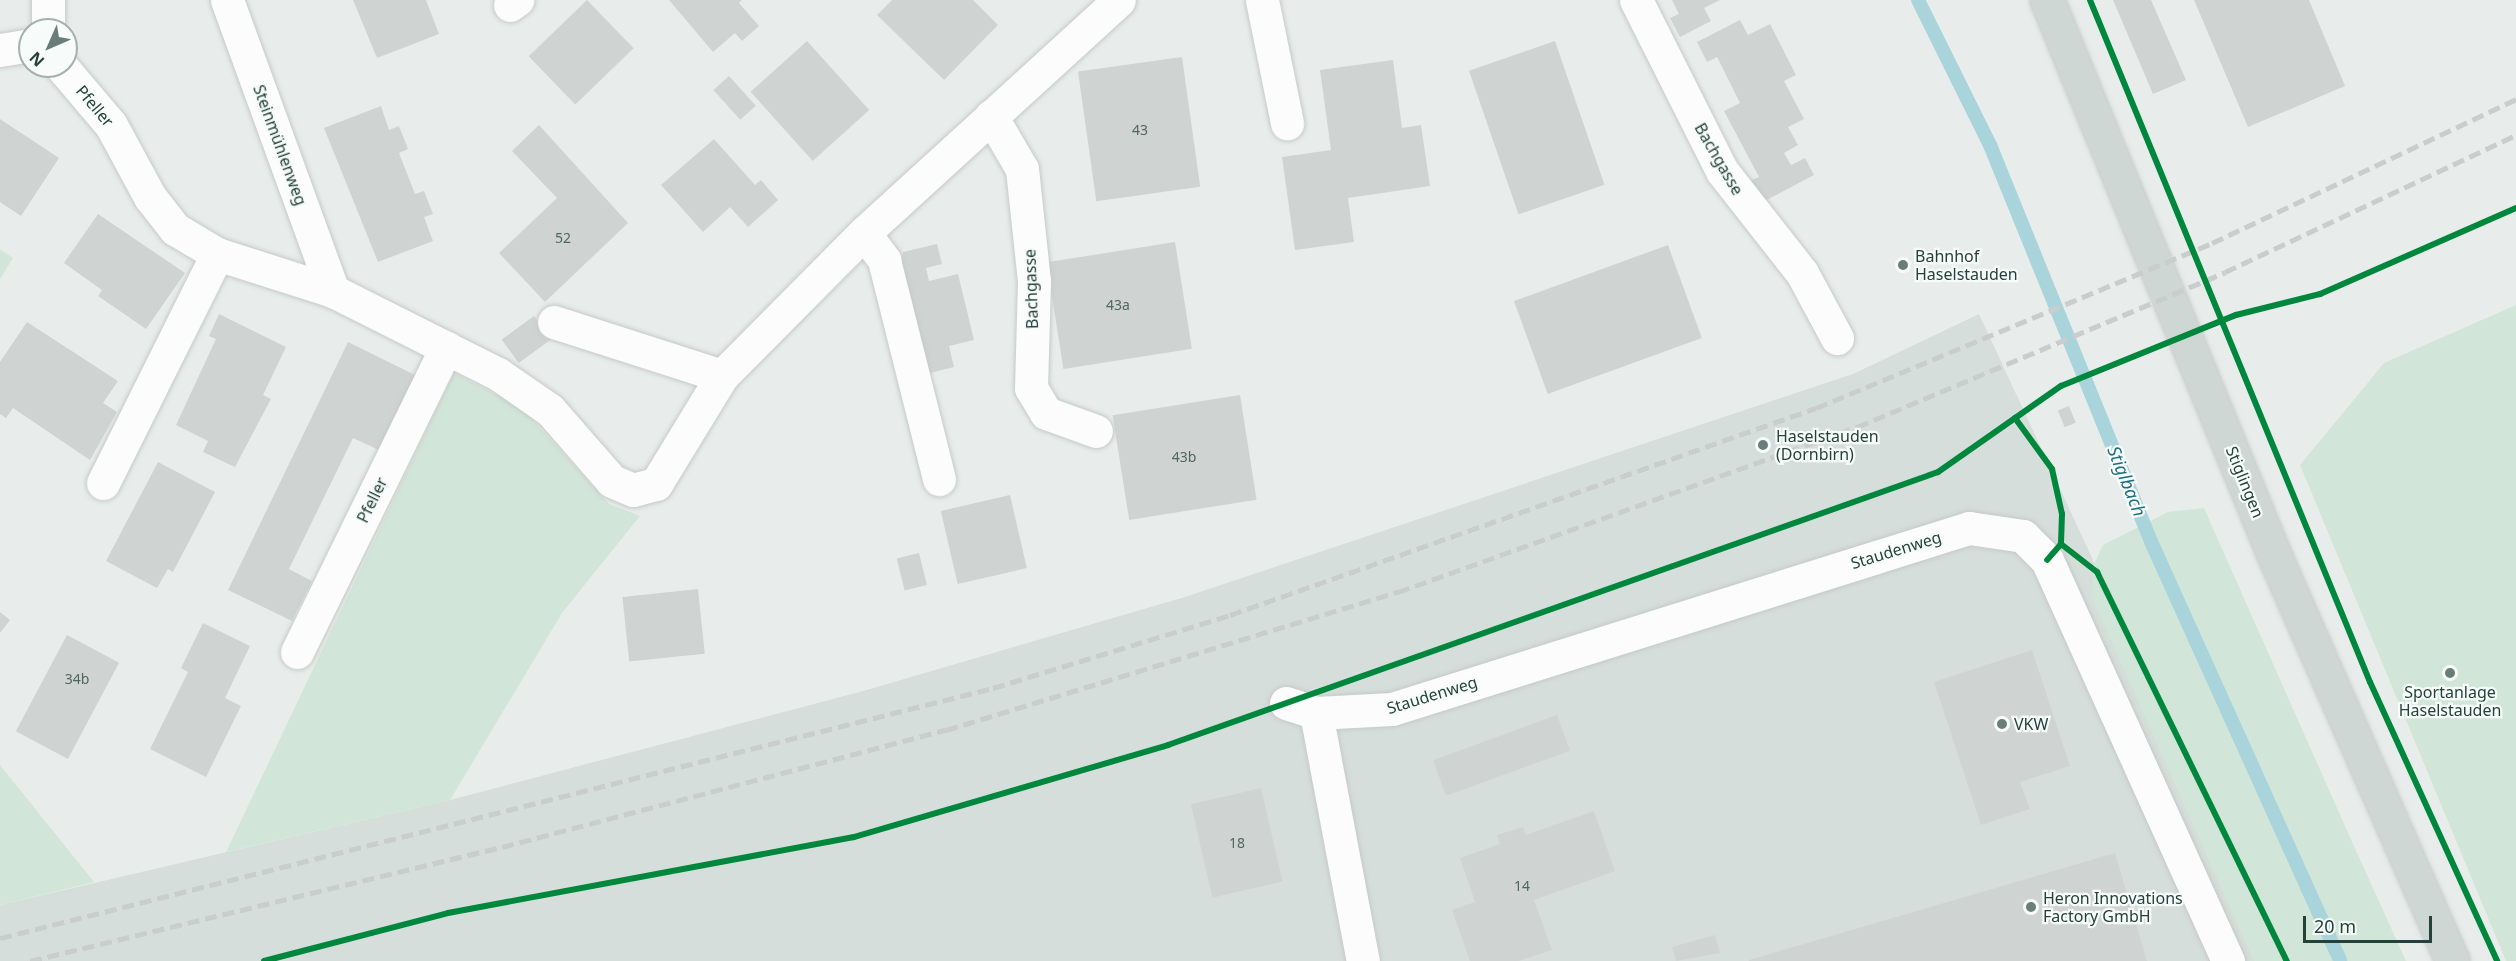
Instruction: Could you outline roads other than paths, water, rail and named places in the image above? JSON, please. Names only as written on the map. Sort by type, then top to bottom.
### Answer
[{"type":"main road","name":"Stiglingen","points":[[2047,0],[2276,556],[2452,961]]},
{"type":"street","points":[[48,0],[48,18]]},
{"type":"street","name":"Steinmühlenweg","points":[[227,0],[265,87],[333,291]]},
{"type":"street","points":[[554,322],[722,376],[864,233],[1119,0]]},
{"type":"street","points":[[1262,0],[1287,123]]},
{"type":"street","name":"Bachgasse","points":[[1636,0],[1722,171],[1829,299],[1837,338]]},
{"type":"street","points":[[0,50],[18,47]]},
{"type":"street","name":"Pfeller","points":[[71,78],[111,125],[150,197],[175,229],[217,254],[333,291],[446,348],[550,410],[612,480],[633,490],[656,484],[722,376]]},
{"type":"street","name":"Bachgasse","points":[[991,116],[1022,169],[1034,281],[1031,388],[1046,413],[1096,431]]},
{"type":"street","points":[[864,233],[884,260],[939,479]]},
{"type":"street","points":[[103,483],[217,254]]},
{"type":"street","name":"Pfeller","points":[[297,652],[446,348]]},
{"type":"street","name":"Staudenweg","points":[[1286,703],[1316,713],[1392,709],[1969,528],[2023,536],[2047,561],[2228,961]]},
{"type":"street","points":[[1316,713],[1363,961]]},
{"type":"waterway","name":"Stiglbach","points":[[1918,0],[1990,145],[2153,546],[2340,961]]},
{"type":"railway","points":[[0,938],[993,688],[1230,615],[1816,408],[2212,243],[2516,99]]},
{"type":"railway","points":[[30,961],[502,847],[946,730],[1398,592],[1857,427],[2225,272],[2516,135]]},
{"type":"place","name":"Bahnhof Haselstauden","points":[[1903,265]]},
{"type":"place","name":"Haselstauden (Dornbirn)","points":[[1763,445]]},
{"type":"place","name":"Sportanlage Haselstauden","points":[[2450,673]]},
{"type":"place","name":"VKW","points":[[2002,724]]},
{"type":"place","name":"Heron Innovations Factory GmbH","points":[[2031,907]]}]
